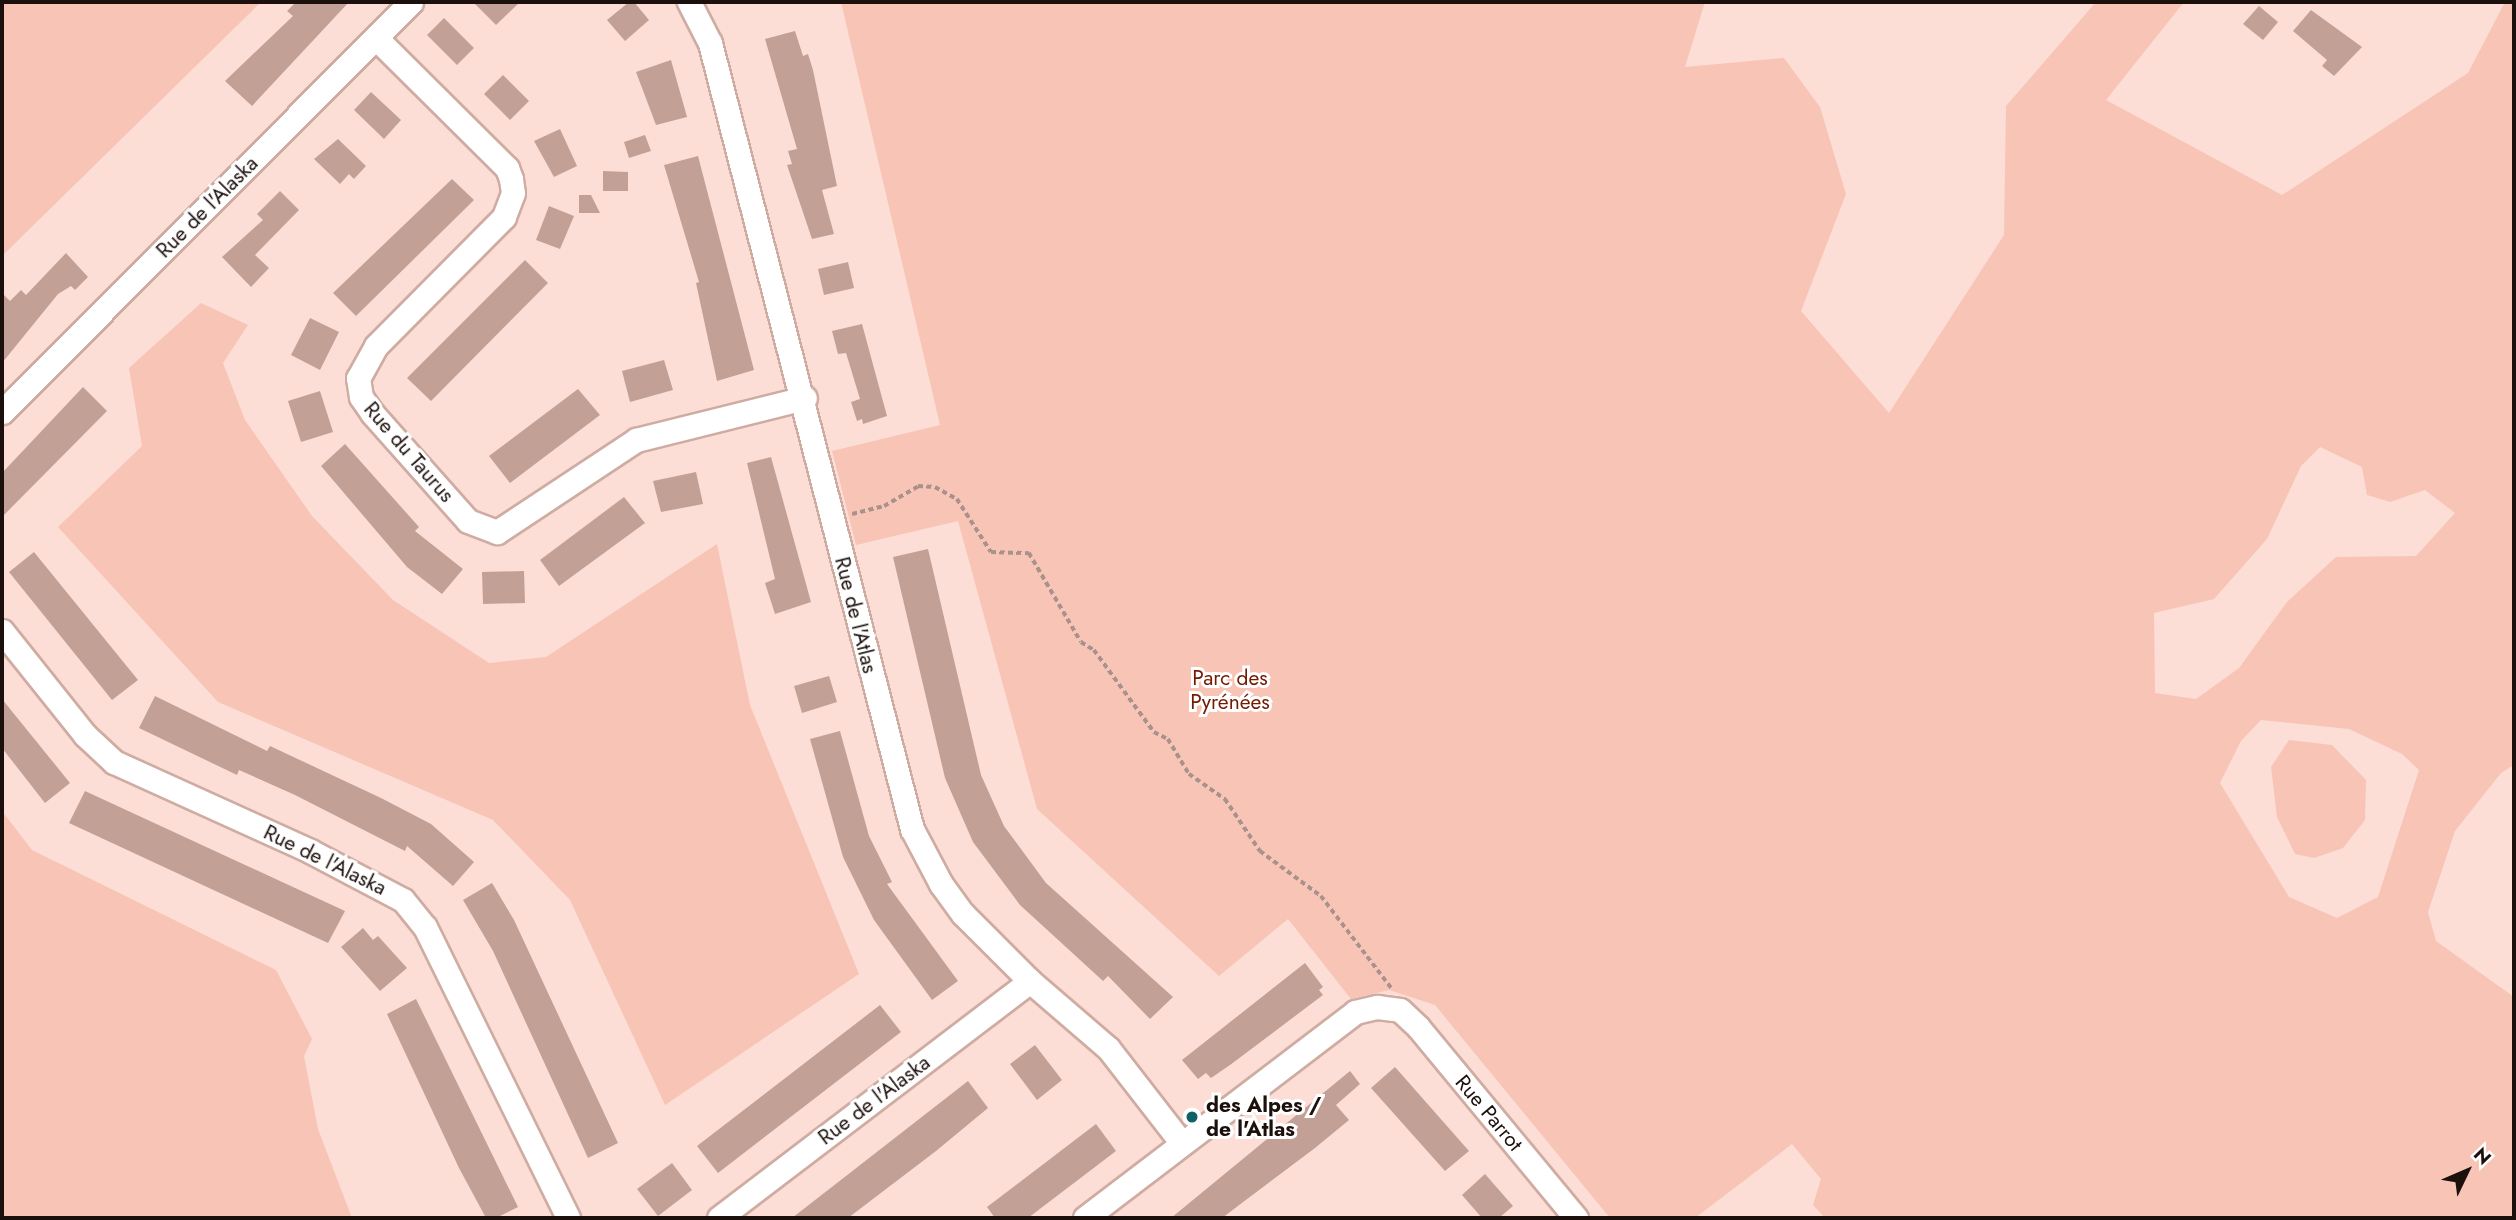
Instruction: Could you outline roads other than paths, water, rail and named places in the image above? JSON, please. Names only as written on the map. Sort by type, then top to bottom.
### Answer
[{"type":"street","name":"Rue de l'Alaska","points":[[2,412],[411,2]]},
{"type":"street","name":"Rue de l'Atlas","points":[[689,2],[710,43],[805,398],[912,829],[930,866],[963,914],[1030,981],[1108,1048],[1181,1142]]},
{"type":"street","name":"Rue du Taurus","points":[[376,38],[507,168],[511,180],[511,203],[504,217],[376,346],[358,378],[361,397],[372,413],[468,521],[497,531],[628,443],[805,398]]},
{"type":"street","name":"Rue de l'Alaska","points":[[2,631],[85,735],[114,762],[310,851],[403,900],[425,927],[568,1218]]},
{"type":"street","name":"Rue de l'Alaska","points":[[719,1218],[1030,981]]},
{"type":"street","name":"Rue Parrot","points":[[1181,1142],[1355,1012],[1377,1007],[1400,1010],[1576,1218]]},
{"type":"street","points":[[1084,1218],[1181,1142]]},
{"type":"place","name":"des Alpes / de l'Atlas","points":[[1192,1117]]},
{"type":"park label","name":"Parc des Pyrénées","points":[[1230,690]]}]
